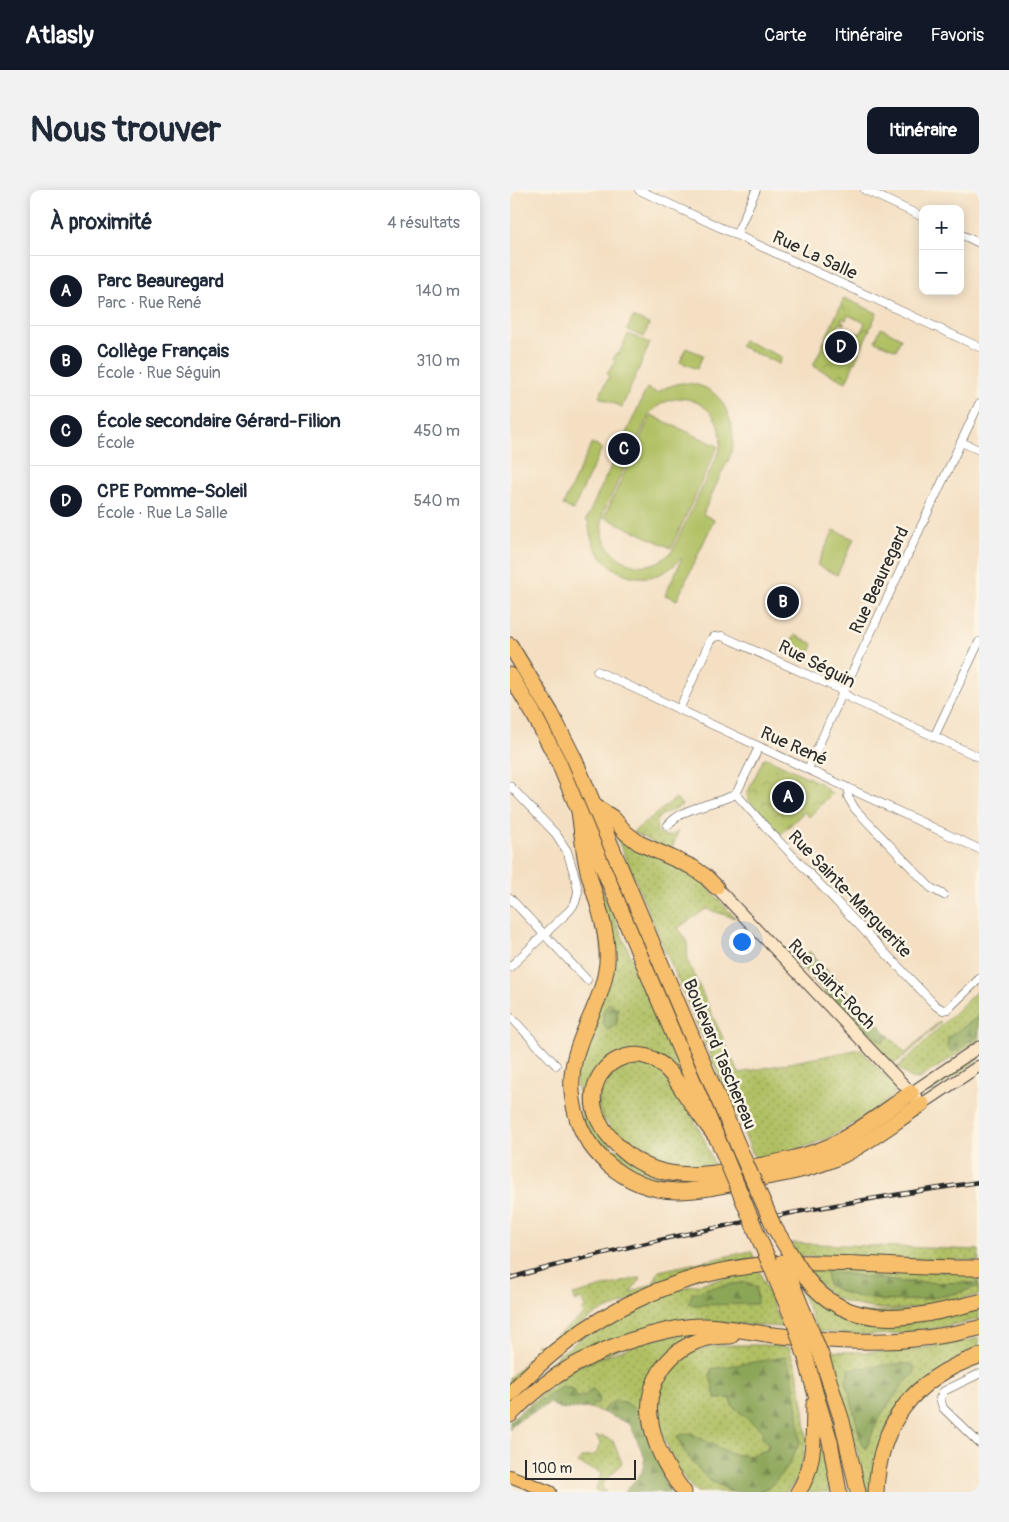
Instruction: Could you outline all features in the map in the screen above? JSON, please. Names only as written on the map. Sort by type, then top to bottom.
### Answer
[{"type":"highway","name":"Boulevard Taschereau","points":[[510,645],[556,722],[596,807],[774,1228],[783,1262],[821,1355],[844,1428],[858,1492]]},
{"type":"highway","name":"Boulevard Taschereau","points":[[510,675],[533,713],[552,750],[579,811],[799,1335],[830,1440],[839,1492]]},
{"type":"highway","points":[[596,807],[614,818],[626,833],[639,843],[692,867],[716,887]]},
{"type":"highway","points":[[579,811],[587,869],[604,927],[607,961],[600,992],[575,1056],[571,1074],[571,1090],[574,1109],[581,1128],[594,1150],[607,1164],[617,1172],[636,1182],[672,1191],[694,1190],[776,1175],[816,1165],[845,1154],[922,1104]]},
{"type":"highway","points":[[718,1140],[669,1072],[657,1061],[641,1056],[626,1056],[610,1064],[599,1076],[594,1090],[594,1105],[598,1120],[611,1139],[628,1155],[643,1164],[663,1172],[685,1175],[710,1174],[767,1164],[816,1152],[855,1132],[911,1093]]},
{"type":"highway","points":[[774,1228],[806,1278],[816,1290],[831,1302],[846,1309],[867,1316],[890,1318],[910,1316],[979,1302]]},
{"type":"highway","points":[[510,1394],[557,1349],[586,1328],[650,1294],[709,1274],[745,1267],[789,1263],[979,1268]]},
{"type":"highway","points":[[510,1415],[534,1392],[565,1370],[598,1352],[666,1331],[704,1326],[773,1335],[854,1342],[890,1342],[934,1338],[979,1328]]},
{"type":"highway","points":[[684,1492],[666,1465],[651,1424],[650,1398],[658,1376],[665,1365],[677,1353],[697,1341],[725,1336],[773,1335]]},
{"type":"highway","points":[[876,1492],[882,1450],[889,1430],[902,1410],[915,1394],[937,1375],[953,1366],[979,1356]]},
{"type":"highway","points":[[798,1492],[808,1475],[812,1462],[815,1392]]},
{"type":"main road","name":"Rue Saint-Roch","points":[[716,887],[922,1104]]},
{"type":"main road","points":[[911,1093],[979,1047]]},
{"type":"main road","points":[[922,1104],[979,1066]]},
{"type":"main road","points":[[510,1476],[550,1492]]},
{"type":"street","name":"Rue La Salle","points":[[639,190],[979,347]]},
{"type":"street","points":[[736,235],[756,190]]},
{"type":"street","points":[[865,190],[919,215]]},
{"type":"street","points":[[964,236],[979,242]]},
{"type":"street","name":"Rue Beauregard","points":[[808,769],[979,404]]},
{"type":"street","points":[[961,442],[979,450]]},
{"type":"street","name":"Rue Séguin","points":[[679,710],[710,641],[718,636],[724,636],[837,688],[852,699],[979,757]]},
{"type":"street","points":[[934,737],[979,642]]},
{"type":"street","name":"Rue René","points":[[596,671],[979,849]]},
{"type":"street","points":[[668,825],[672,820],[687,812],[736,794],[759,747]]},
{"type":"street","points":[[510,786],[562,842],[578,889],[577,898],[573,906],[510,967]]},
{"type":"street","points":[[849,788],[848,797],[855,809],[931,888],[944,894]]},
{"type":"street","name":"Rue Sainte-Marguerite","points":[[736,794],[936,1006],[946,1009],[979,979]]},
{"type":"street","points":[[510,898],[587,980]]},
{"type":"street","points":[[510,1016],[556,1064]]},
{"type":"street","points":[[979,1374],[944,1390],[940,1398],[943,1408],[979,1443]]},
{"type":"green space","points":[[844,298],[877,313],[846,382],[813,366]],"holes":[[[848,315],[865,323],[860,334],[854,332],[849,342],[834,335],[839,324],[845,323],[841,321],[842,318],[846,320]]]},
{"type":"green space","points":[[633,317],[649,324],[644,337],[627,330]]},
{"type":"green space","points":[[881,328],[901,338],[896,350],[875,341]]},
{"type":"green space","points":[[628,334],[650,343],[622,407],[599,397],[609,376],[607,374],[615,362],[613,360],[616,354],[619,354]]},
{"type":"green space","points":[[743,340],[782,357],[779,364],[740,346]]},
{"type":"green space","points":[[686,348],[703,355],[697,369],[680,362]]},
{"type":"green space","points":[[681,383],[691,384],[714,393],[728,414],[733,437],[733,447],[730,456],[703,514],[714,520],[677,600],[665,595],[682,559],[667,571],[652,576],[637,577],[623,573],[609,565],[599,554],[592,539],[589,522],[586,520],[647,388],[657,393],[667,387]],"holes":[[[680,398],[699,403],[713,415],[720,432],[719,452],[672,551],[660,561],[647,565],[634,564],[622,560],[611,551],[604,540],[602,526],[604,511],[650,413],[660,405],[671,400]]]},
{"type":"green space","points":[[651,415],[718,446],[671,548],[604,517]]},
{"type":"green space","points":[[592,443],[602,448],[573,510],[563,505]]},
{"type":"green space","points":[[834,530],[854,539],[837,575],[817,565]]},
{"type":"green space","points":[[795,635],[812,643],[813,645],[807,658],[788,650]]},
{"type":"green space","points":[[764,758],[820,783],[832,794],[809,817],[804,812],[781,834],[747,797],[747,793]]},
{"type":"green space","points":[[676,798],[682,805],[660,816],[656,823],[657,831],[663,836],[672,836],[678,831],[671,852],[633,832]]},
{"type":"green space","points":[[610,822],[693,871],[735,918],[706,909],[678,928],[687,942],[688,962],[739,1073],[860,1049],[893,1084],[895,1091],[892,1097],[853,1124],[814,1144],[755,1159]]},
{"type":"green space","points":[[593,868],[692,1098],[645,1052],[592,1080],[612,1148],[702,1180],[694,1185],[650,1182],[609,1159],[583,1123],[575,1076],[606,987]],"holes":[[[608,1004],[618,1009],[617,1023],[610,1029],[604,1026],[603,1020]]]},
{"type":"green space","points":[[809,951],[889,1036],[883,1042],[855,1024],[798,963]]},
{"type":"green space","points":[[979,989],[979,1016],[948,1038],[959,1051],[963,1045],[972,1041],[979,1031],[979,1040],[919,1079],[911,1078],[897,1067],[905,1061]]},
{"type":"green space","points":[[609,1003],[618,1009],[616,1025],[607,1030],[603,1023],[603,1016]]},
{"type":"green space","points":[[979,1016],[979,1031],[975,1039],[968,1041],[959,1051],[950,1051],[947,1047],[948,1038]]},
{"type":"green space","points":[[940,1021],[905,1056],[894,1064],[855,1024],[883,1041],[889,1036],[906,1053]]},
{"type":"green space","points":[[979,1052],[979,1059],[930,1093],[927,1088]]},
{"type":"green space","points":[[626,1060],[658,1067],[690,1112],[707,1145],[715,1166],[696,1171],[658,1166],[617,1140],[599,1109],[601,1081]]},
{"type":"green space","points":[[792,1243],[979,1250],[979,1261],[798,1256]]},
{"type":"green space","points":[[751,1251],[755,1259],[599,1312],[535,1358],[510,1383],[510,1378],[539,1348],[536,1344],[538,1343],[542,1346],[584,1315],[582,1310],[586,1306],[581,1299],[576,1302],[573,1295],[641,1277],[630,1293],[653,1283],[659,1271]]},
{"type":"green space","points":[[805,1267],[979,1273],[979,1283],[900,1282],[826,1272],[829,1285],[845,1293],[863,1298],[882,1300],[924,1299],[962,1292],[979,1286],[979,1295],[914,1308],[882,1309],[865,1307],[830,1295]]},
{"type":"green space","points":[[759,1270],[782,1327],[719,1323],[654,1330],[512,1403],[550,1362],[593,1329],[677,1289]]},
{"type":"green space","points":[[826,1271],[900,1282],[979,1283],[979,1286],[944,1296],[923,1299],[882,1300],[862,1298],[844,1293],[828,1285]]},
{"type":"green space","points":[[800,1280],[841,1313],[979,1308],[979,1319],[938,1328],[896,1334],[862,1335],[818,1331],[796,1281]]},
{"type":"green space","points":[[747,1282],[756,1287],[757,1304],[693,1305],[689,1303],[692,1294],[709,1288]]},
{"type":"green space","points":[[700,1332],[672,1349],[647,1432],[639,1412],[607,1406],[602,1412],[590,1408],[598,1404],[599,1397],[578,1398],[572,1389],[563,1386],[544,1400],[537,1402],[528,1409],[525,1408],[573,1369],[651,1339]]},
{"type":"green space","points":[[979,1338],[979,1352],[910,1394],[873,1492],[865,1492],[858,1454],[827,1351],[885,1351]],"holes":[[[850,1370],[915,1373],[903,1385],[879,1417],[866,1448],[862,1445],[846,1380]]]},
{"type":"green space","points":[[722,1345],[789,1347],[794,1364],[796,1364],[804,1410],[807,1443],[805,1444],[798,1476],[786,1492],[758,1492],[771,1486],[800,1441],[712,1369],[710,1375],[716,1399],[731,1398],[732,1406],[761,1430],[765,1436],[767,1450],[750,1456],[731,1454],[690,1433],[707,1479],[733,1492],[697,1492],[683,1477],[670,1453],[659,1422],[658,1413],[659,1396],[665,1379],[675,1365],[689,1354],[701,1349]]},
{"type":"green space","points":[[785,1357],[792,1372],[800,1441],[789,1465],[771,1486],[758,1492],[733,1492],[707,1479],[682,1448],[677,1436],[690,1433],[731,1454],[750,1456],[767,1450],[769,1444],[762,1438],[762,1430],[732,1406],[731,1398],[716,1399],[710,1375],[711,1369]]},
{"type":"green space","points":[[910,1364],[915,1367],[915,1373],[903,1385],[879,1417],[866,1449],[862,1445],[846,1380],[850,1369]]},
{"type":"green space","points":[[563,1386],[572,1389],[578,1398],[580,1396],[585,1397],[588,1391],[593,1389],[599,1397],[598,1404],[590,1408],[562,1409],[550,1403],[517,1421],[510,1427],[510,1420],[525,1408],[528,1409],[540,1399],[544,1400],[549,1393]]},
{"type":"green space","points":[[615,1401],[625,1402],[639,1412],[664,1472],[665,1483],[671,1492],[625,1492],[642,1472],[645,1458],[630,1424],[602,1412]]},
{"type":"green space","points":[[596,1436],[601,1438],[602,1436],[613,1441],[622,1463],[602,1485],[605,1492],[595,1491],[602,1473],[577,1463],[581,1458],[594,1455],[597,1452],[600,1443]]},
{"type":"green space","points":[[821,1442],[830,1492],[805,1492],[818,1443]]},
{"type":"railway","points":[[510,1278],[684,1234],[802,1211],[979,1182]]},
{"type":"place","name":"CPE Pomme-Soleil","points":[[841,347]]},
{"type":"place","name":"École secondaire Gérard-Filion","points":[[624,449]]},
{"type":"place","name":"Collège Français","points":[[783,602]]},
{"type":"place","name":"Parc Beauregard","points":[[788,797]]}]
